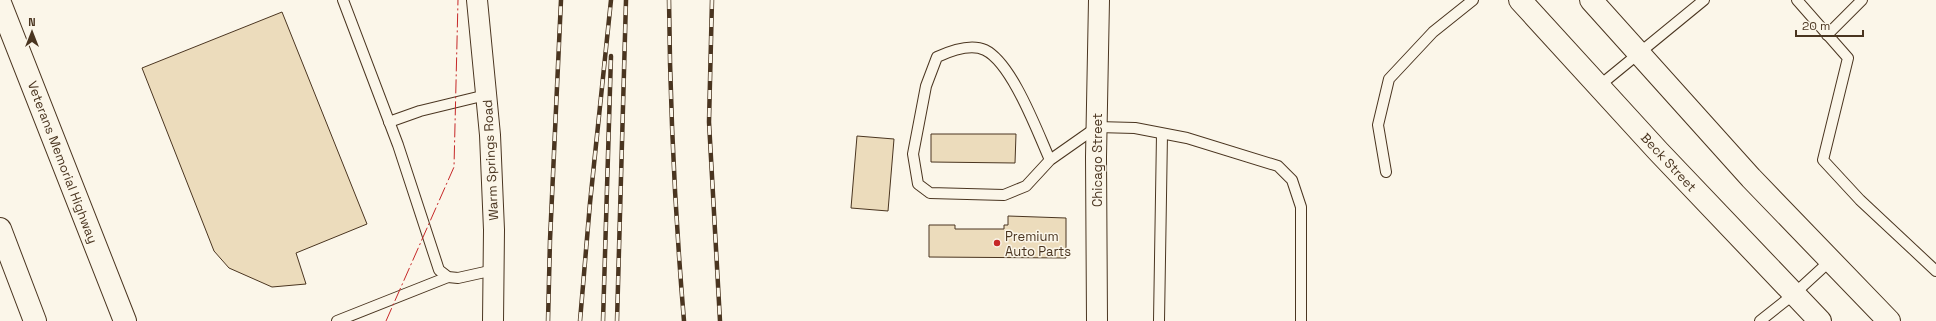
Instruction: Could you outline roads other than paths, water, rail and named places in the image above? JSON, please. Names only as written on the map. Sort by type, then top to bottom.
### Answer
[{"type":"main road","name":"Beck Street","points":[[1520,0],[1738,236],[1820,321]]},
{"type":"main road","points":[[1591,0],[1751,178],[1889,321]]},
{"type":"main road","name":"Veterans Memorial Highway","points":[[0,4],[125,321]]},
{"type":"main road","points":[[0,229],[35,321]]},
{"type":"street","name":"Warm Springs Road","points":[[477,0],[490,135],[494,270],[493,321]]},
{"type":"street","name":"Chicago Street","points":[[1097,321],[1097,127],[1099,0]]},
{"type":"lane","points":[[343,0],[389,122],[439,270],[448,277]]},
{"type":"lane","points":[[1386,172],[1378,125],[1389,79],[1433,32],[1473,0]]},
{"type":"lane","points":[[1599,86],[1704,0]]},
{"type":"lane","points":[[1797,0],[1848,58],[1823,160],[1860,200],[1936,271]]},
{"type":"lane","points":[[1827,35],[1862,0]]},
{"type":"lane","points":[[1050,160],[1017,88],[998,59],[983,49],[958,48],[937,57],[926,86],[913,154],[918,184],[930,193],[1004,195],[1026,186],[1050,160],[1097,127],[1135,128],[1187,138],[1278,166],[1292,180],[1301,207],[1301,321]]},
{"type":"lane","points":[[389,122],[420,111],[486,95]]},
{"type":"lane","points":[[1159,321],[1162,134]]},
{"type":"lane","points":[[1760,321],[1794,294],[1831,260]]},
{"type":"lane","points":[[337,321],[448,277],[458,278],[494,270]]},
{"type":"railway","points":[[548,321],[550,240],[561,0]]},
{"type":"railway","points":[[580,321],[590,203],[611,0]]},
{"type":"railway","points":[[617,321],[626,0]]},
{"type":"railway","points":[[669,0],[670,80],[678,241],[684,321]]},
{"type":"railway","points":[[712,0],[709,122],[720,321]]},
{"type":"railway","points":[[603,321],[611,56]]},
{"type":"place","name":"Premium Auto Parts","points":[[997,243]]}]
